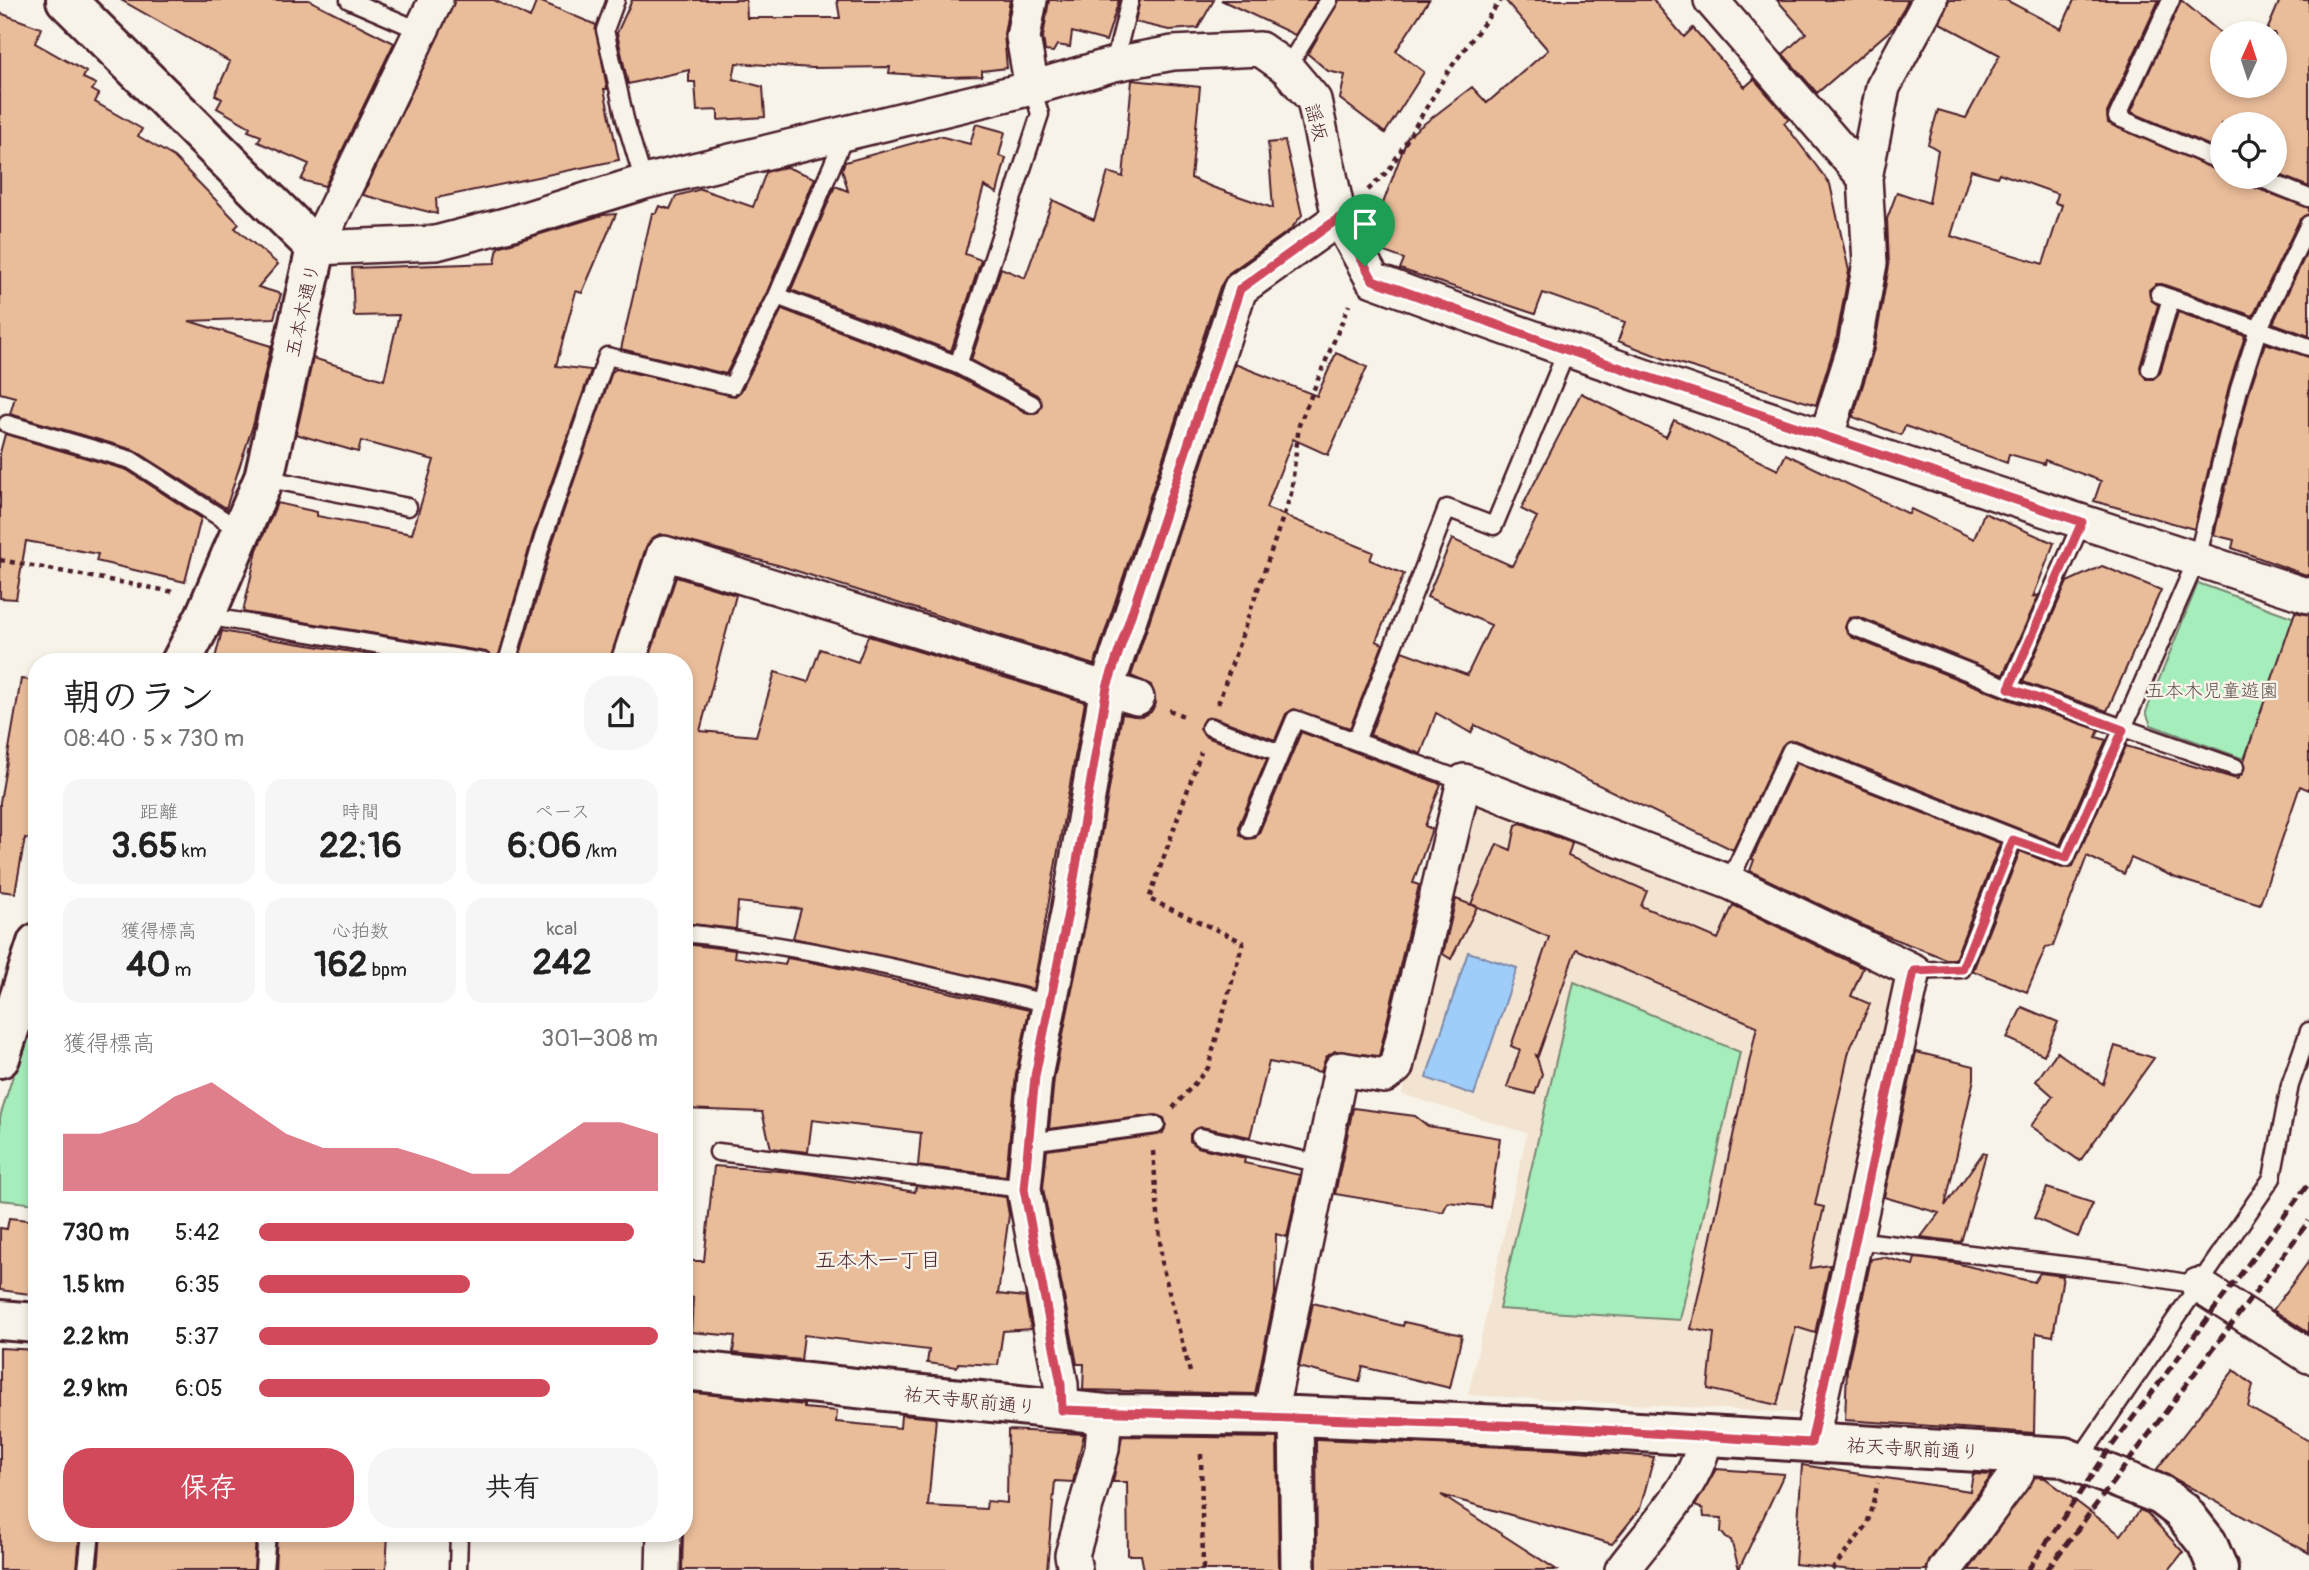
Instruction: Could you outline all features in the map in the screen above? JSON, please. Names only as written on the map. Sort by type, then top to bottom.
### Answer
[{"type":"street","name":"五本木通り","points":[[66,0],[316,248],[264,478],[209,607],[186,653]]},
{"type":"street","points":[[316,248],[436,0]]},
{"type":"street","points":[[1030,0],[1023,37],[1032,88]]},
{"type":"street","points":[[1711,0],[1865,178]]},
{"type":"street","points":[[1826,438],[1855,346],[1870,263],[1865,178],[1882,87],[1930,0]]},
{"type":"street","name":"謡坂","points":[[316,248],[436,243],[644,183],[1032,88],[1114,64],[1173,53],[1259,49],[1287,68],[1314,100],[1339,218],[1373,280],[1523,335],[1826,438],[2309,596]]},
{"type":"street","points":[[1062,1410],[1061,1384],[1024,1189],[1035,1076],[1107,687],[1240,289],[1339,218]]},
{"type":"street","points":[[631,653],[664,552],[1138,698]]},
{"type":"street","points":[[1298,1570],[1282,1415],[1321,1164],[1341,1069],[1384,1076],[1396,1067],[1464,781],[1729,882],[1914,971],[1811,1443]]},
{"type":"street","points":[[0,1058],[28,971]]},
{"type":"street","points":[[2198,1285],[2309,1356]]},
{"type":"street","points":[[0,1320],[28,1322]]},
{"type":"street","name":"祐天寺駅前通り","points":[[693,1371],[1105,1414],[1282,1415],[2018,1454],[2079,1460],[2161,1495],[2182,1511],[2227,1570]]},
{"type":"street","points":[[1075,1570],[1072,1555],[1102,1449],[1105,1414]]},
{"type":"street","points":[[1622,1570],[1693,1473],[1703,1453],[1705,1437]]},
{"type":"street","points":[[1945,1570],[2017,1473],[2018,1454]]},
{"type":"street","points":[[663,1570],[664,1542]]},
{"type":"lane","points":[[349,0],[421,31]]},
{"type":"lane","points":[[616,0],[605,30],[625,119],[644,183]]},
{"type":"lane","points":[[1114,64],[1130,0]]},
{"type":"lane","points":[[1287,68],[1329,0]]},
{"type":"lane","points":[[2171,0],[2117,117],[2210,157]]},
{"type":"lane","points":[[958,365],[1040,114],[1032,88]]},
{"type":"lane","points":[[510,653],[543,538],[607,356],[732,386],[777,296],[845,135]]},
{"type":"lane","points":[[2287,189],[2309,198]]},
{"type":"lane","points":[[1729,882],[1791,750],[2013,840],[2066,858],[2197,559],[2239,389],[2258,330],[2309,224]]},
{"type":"lane","points":[[777,296],[958,365],[1032,404]]},
{"type":"lane","points":[[2150,369],[2165,296],[2309,347]]},
{"type":"lane","points":[[1356,741],[1447,508],[1494,526],[1567,350]]},
{"type":"lane","points":[[7,424],[131,460],[242,531]]},
{"type":"lane","points":[[264,478],[408,507]]},
{"type":"lane","points":[[2009,688],[2082,522]]},
{"type":"lane","points":[[209,607],[439,653]]},
{"type":"lane","points":[[1855,627],[2009,688],[2235,767]]},
{"type":"lane","points":[[1249,829],[1296,719],[1464,781]]},
{"type":"lane","points":[[1210,727],[1280,753]]},
{"type":"lane","points":[[1914,971],[1962,969],[2013,840]]},
{"type":"lane","points":[[693,934],[774,943],[861,959],[1050,1004]]},
{"type":"lane","points":[[2079,1460],[2272,1178],[2290,1085],[2309,1031]]},
{"type":"lane","points":[[1029,1142],[1156,1125]]},
{"type":"lane","points":[[1200,1137],[1321,1164]]},
{"type":"lane","points":[[718,1152],[1024,1189]]},
{"type":"lane","points":[[1855,1240],[2121,1272],[2198,1285]]},
{"type":"lane","points":[[87,1570],[90,1542]]},
{"type":"lane","points":[[264,1570],[266,1542]]},
{"type":"lane","points":[[458,1570],[459,1542]]},
{"type":"path","points":[[1339,218],[1389,170],[1449,70],[1501,0]]},
{"type":"path","points":[[1203,1570],[1201,1416],[1162,1265],[1152,1159],[1156,1125],[1208,1068],[1243,942],[1149,899],[1291,494],[1299,425],[1365,266]]},
{"type":"path","points":[[0,560],[209,607]]},
{"type":"path","points":[[1138,698],[1210,727]]},
{"type":"path","points":[[1832,1570],[1867,1525],[1888,1447]]},
{"type":"shaded area","points":[[1473,798],[1731,894],[1897,979],[1797,1413],[1468,1395],[1527,1133],[1402,1094]]},
{"type":"green space","name":"五本木児童遊園","points":[[2198,583],[2295,618],[2244,759],[2151,725],[2146,712]]},
{"type":"green space","points":[[1574,982],[1740,1052],[1680,1320],[1499,1309]]},
{"type":"green space","points":[[28,1028],[28,1203],[0,1200],[0,1117]]},
{"type":"water","points":[[1468,952],[1517,968],[1474,1095],[1426,1078]]},
{"type":"building","points":[[121,0],[309,0],[394,43],[325,186],[301,180],[309,164],[258,142],[261,136],[248,131],[250,127],[217,108],[222,99],[215,95],[230,62]]},
{"type":"building","points":[[455,0],[494,0],[530,18],[537,0],[596,25],[607,89],[604,89],[619,160],[436,198],[437,214],[363,195]]},
{"type":"building","points":[[632,0],[746,0],[747,18],[840,18],[837,0],[1010,0],[1004,34],[1007,68],[982,71],[982,76],[946,77],[889,73],[890,67],[813,68],[736,63],[733,79],[763,87],[765,117],[718,120],[718,110],[697,111],[695,82],[689,82],[689,70],[628,84],[617,33]]},
{"type":"building","points":[[1049,0],[1119,0],[1106,41],[1072,32],[1070,47],[1057,45],[1053,52],[1045,51],[1043,37]]},
{"type":"building","points":[[1140,0],[1214,0],[1198,28],[1169,30],[1135,22]]},
{"type":"building","points":[[1221,0],[1317,0],[1295,35]]},
{"type":"building","points":[[1339,0],[1429,0],[1396,51],[1424,72],[1385,133],[1340,99],[1345,75],[1328,71],[1308,54]]},
{"type":"building","points":[[1505,0],[1653,0],[1684,37],[1693,28],[1745,87],[1754,79],[1789,119],[1784,123],[1830,184],[1849,271],[1836,341],[1816,405],[1665,359],[1618,341],[1625,322],[1543,293],[1535,314],[1400,269],[1404,259],[1379,250],[1371,236],[1408,136],[1472,87],[1487,103],[1548,50]]},
{"type":"building","points":[[1777,0],[1908,0],[1894,27],[1817,93],[1783,54],[1806,33]]},
{"type":"building","points":[[1949,0],[2006,0],[2061,29],[2074,0],[2159,0],[2107,113],[2108,123],[2210,167],[2210,189],[2258,189],[2309,208],[2309,214],[2300,219],[2253,316],[2162,284],[2156,284],[2149,290],[2151,300],[2158,305],[2140,367],[2146,379],[2153,379],[2160,373],[2178,312],[2245,336],[2229,386],[2194,529],[2094,501],[2101,481],[2045,460],[2044,464],[2009,454],[2007,463],[1905,426],[1901,435],[1853,417],[1874,349],[1889,266],[1887,219],[1897,192],[1929,203],[1938,150],[1928,144],[1938,110],[1966,118],[2000,55],[1940,23]],"holes":[[[1971,170],[1997,177],[1999,173],[2058,194],[2055,203],[2062,205],[2043,264],[1951,236]]]},
{"type":"building","points":[[2181,0],[2210,24],[2210,98],[2287,98],[2287,21],[2271,21],[2280,0],[2309,0],[2309,187],[2287,178],[2287,112],[2210,112],[2210,146],[2131,112]]},
{"type":"building","points":[[0,13],[41,28],[35,43],[86,72],[83,78],[96,84],[92,90],[99,94],[95,102],[142,129],[138,136],[174,157],[239,224],[235,228],[278,264],[258,287],[281,294],[274,318],[189,321],[271,346],[254,422],[226,508],[134,450],[10,414],[15,397],[0,393]]},
{"type":"building","points":[[1132,80],[1200,87],[1191,178],[1273,208],[1268,143],[1285,141],[1302,215],[1290,230],[1229,273],[1220,287],[1094,665],[781,566],[660,534],[652,538],[646,547],[612,653],[521,653],[553,541],[612,372],[616,369],[735,396],[741,391],[782,309],[954,375],[1027,413],[1038,412],[1042,404],[1037,395],[971,360],[1001,268],[1025,278],[1053,200],[1094,220],[1108,172],[1123,177]]},
{"type":"building","points":[[976,124],[1005,132],[999,156],[1006,158],[997,193],[984,186],[965,254],[981,260],[951,351],[791,290],[835,186],[848,191],[842,169],[845,162],[939,136],[970,144]]},
{"type":"building","points":[[786,167],[815,178],[767,292],[726,374],[621,349],[652,213],[656,213],[659,206],[670,209],[676,196],[701,189],[753,207],[766,172]]},
{"type":"building","points":[[616,214],[582,293],[576,291],[556,366],[591,370],[533,535],[500,653],[243,612],[257,550],[277,503],[317,512],[317,516],[412,534],[434,460],[361,441],[358,452],[296,434],[313,358],[384,380],[399,315],[354,316],[352,268],[495,263],[498,247],[603,215]]},
{"type":"building","points":[[2309,248],[2309,336],[2273,323]]},
{"type":"building","points":[[2265,343],[2309,357],[2309,576],[2232,548],[2234,540],[2214,535],[2249,392]]},
{"type":"building","points":[[1336,353],[1367,367],[1328,455],[1293,439],[1266,508],[1373,552],[1370,560],[1404,574],[1376,641],[1383,644],[1350,728],[1294,709],[1286,714],[1275,740],[1213,717],[1204,719],[1200,728],[1206,737],[1267,759],[1239,825],[1240,835],[1246,839],[1255,838],[1259,833],[1301,732],[1441,784],[1425,826],[1432,829],[1413,883],[1419,885],[1379,1056],[1335,1051],[1326,1057],[1321,1072],[1269,1062],[1250,1137],[1202,1127],[1190,1134],[1190,1141],[1197,1147],[1245,1158],[1244,1163],[1300,1175],[1287,1237],[1276,1234],[1275,1294],[1255,1394],[1083,1390],[1084,1364],[1077,1364],[1043,1188],[1047,1150],[1157,1135],[1163,1133],[1166,1124],[1164,1118],[1155,1115],[1049,1129],[1054,1079],[1087,916],[1122,714],[1142,717],[1151,712],[1156,703],[1151,685],[1131,676],[1235,364],[1317,396]]},
{"type":"building","points":[[1581,393],[1666,437],[1674,420],[1778,470],[1786,454],[1909,514],[1911,509],[1974,539],[1984,513],[2054,543],[2033,597],[2039,595],[2003,675],[1859,617],[1849,618],[1845,628],[1851,637],[2005,698],[2099,730],[2096,737],[2106,740],[2060,845],[1794,740],[1782,746],[1733,850],[1475,725],[1471,733],[1436,713],[1421,754],[1370,735],[1402,651],[1467,675],[1491,625],[1427,597],[1452,539],[1512,566],[1537,517],[1521,509]]},
{"type":"building","points":[[5,434],[127,470],[201,518],[185,582],[96,561],[98,554],[26,541],[16,599],[0,598],[0,453]]},
{"type":"building","points":[[2102,566],[2161,590],[2107,711],[2023,682],[2067,582]]},
{"type":"building","points":[[676,577],[736,595],[700,731],[756,736],[775,672],[808,682],[820,649],[858,662],[868,636],[1085,702],[1033,989],[793,938],[801,909],[738,902],[736,929],[693,924],[693,653],[651,653]]},
{"type":"building","points":[[2295,612],[2309,615],[2309,790],[2300,786],[2260,904],[2176,878],[2131,858],[2124,874],[2087,856],[2053,946],[2046,947],[2027,992],[1973,971],[2020,851],[2062,868],[2073,866],[2126,746],[2237,779],[2242,774],[2244,761]]},
{"type":"building","points":[[222,631],[359,653],[216,653]]},
{"type":"building","points":[[21,679],[28,680],[28,838],[25,838],[15,893],[0,891],[0,802]]},
{"type":"building","points":[[1796,763],[2000,843],[1955,959],[1946,959],[1877,932],[1750,871],[1754,860],[1752,859]]},
{"type":"building","points":[[1521,823],[1572,843],[1568,856],[1647,891],[1641,906],[1718,939],[1733,905],[1863,968],[1851,996],[1870,1004],[1849,1051],[1815,1205],[1824,1207],[1810,1268],[1830,1265],[1815,1333],[1796,1327],[1777,1405],[1708,1389],[1714,1333],[1691,1329],[1757,1026],[1576,949],[1538,1056],[1536,1055],[1542,1074],[1535,1094],[1507,1087],[1520,1050],[1511,1046],[1549,937],[1471,904],[1497,844],[1511,850],[1516,825]]},
{"type":"building","points":[[1456,899],[1477,907],[1451,959],[1443,954]]},
{"type":"building","points":[[693,945],[735,950],[734,957],[785,965],[787,958],[821,964],[1029,1010],[1016,1074],[1006,1176],[918,1166],[921,1133],[812,1120],[808,1152],[771,1148],[762,1112],[693,1109]]},
{"type":"building","points":[[2022,1007],[2058,1022],[2044,1055],[2007,1038]]},
{"type":"building","points":[[2115,1046],[2154,1058],[2080,1161],[2031,1126],[2053,1096],[2036,1081],[2057,1052],[2103,1084]]},
{"type":"building","points":[[1916,1052],[1974,1066],[1974,1079],[1945,1206],[1983,1153],[1986,1154],[1961,1242],[1921,1237],[1939,1213],[1884,1197]]},
{"type":"building","points":[[1353,1108],[1415,1116],[1428,1126],[1500,1138],[1490,1207],[1448,1202],[1443,1212],[1335,1194]]},
{"type":"building","points":[[714,1166],[805,1173],[915,1192],[916,1186],[1006,1197],[1009,1215],[998,1294],[1025,1297],[1031,1329],[1003,1331],[998,1365],[958,1363],[957,1367],[927,1363],[929,1350],[804,1335],[801,1360],[733,1353],[735,1336],[693,1332],[693,1261],[704,1261]]},
{"type":"building","points":[[2047,1188],[2093,1203],[2078,1237],[2034,1218]]},
{"type":"building","points":[[9,1218],[28,1220],[28,1294],[0,1290],[0,1228],[7,1229]]},
{"type":"building","points":[[1883,1257],[1913,1265],[1915,1258],[1955,1263],[2034,1282],[2040,1273],[2063,1276],[2053,1336],[2036,1333],[2034,1433],[1845,1420],[1847,1369],[1871,1259]]},
{"type":"building","points":[[2309,1261],[2309,1333],[2273,1310]]},
{"type":"building","points":[[1313,1303],[1403,1326],[1404,1322],[1462,1335],[1450,1388],[1363,1367],[1359,1382],[1299,1367]]},
{"type":"building","points":[[0,1348],[28,1350],[28,1542],[79,1542],[77,1570],[0,1570]]},
{"type":"building","points":[[2234,1370],[2253,1385],[2248,1407],[2309,1441],[2309,1553],[2157,1469]]},
{"type":"building","points":[[693,1393],[837,1411],[836,1422],[900,1428],[901,1415],[936,1418],[928,1506],[986,1509],[987,1501],[1007,1503],[1008,1430],[1084,1434],[1073,1482],[1055,1481],[1047,1570],[682,1570],[683,1542],[693,1542]]},
{"type":"building","points":[[1122,1436],[1277,1438],[1279,1570],[1144,1570],[1141,1555],[1128,1555],[1127,1482],[1113,1482]]},
{"type":"building","points":[[1316,1439],[1553,1449],[1654,1457],[1640,1509],[1612,1544],[1441,1495],[1557,1570],[1317,1570]]},
{"type":"building","points":[[1802,1465],[1970,1491],[1973,1474],[1992,1475],[1930,1559],[1926,1570],[1853,1570],[1795,1564]]},
{"type":"building","points":[[1716,1469],[1784,1474],[1739,1569],[1731,1540],[1721,1532],[1722,1518],[1704,1517],[1703,1509],[1695,1506]]},
{"type":"building","points":[[2035,1477],[2045,1478],[2121,1535],[2140,1510],[2147,1513],[2183,1552],[2169,1570],[1969,1570]]},
{"type":"building","points":[[100,1542],[256,1542],[254,1570],[98,1570]]},
{"type":"building","points":[[277,1542],[388,1542],[386,1570],[275,1570]]},
{"type":"railway","points":[[2028,1570],[2111,1447],[2309,1183]]},
{"type":"railway","points":[[2047,1570],[2309,1221]]},
{"type":"district","name":"五本木一丁目","points":[[878,1260]]},
{"type":"route","points":[[1339,218],[1365,266],[1373,280],[1523,335],[2082,522],[2009,688],[2123,730],[2066,858],[2013,840],[1962,969],[1914,971],[1811,1443],[1554,1427],[1269,1415],[1105,1414],[1062,1410],[1061,1384],[1024,1189],[1035,1076],[1068,913],[1107,687],[1240,289],[1339,218]]}]
